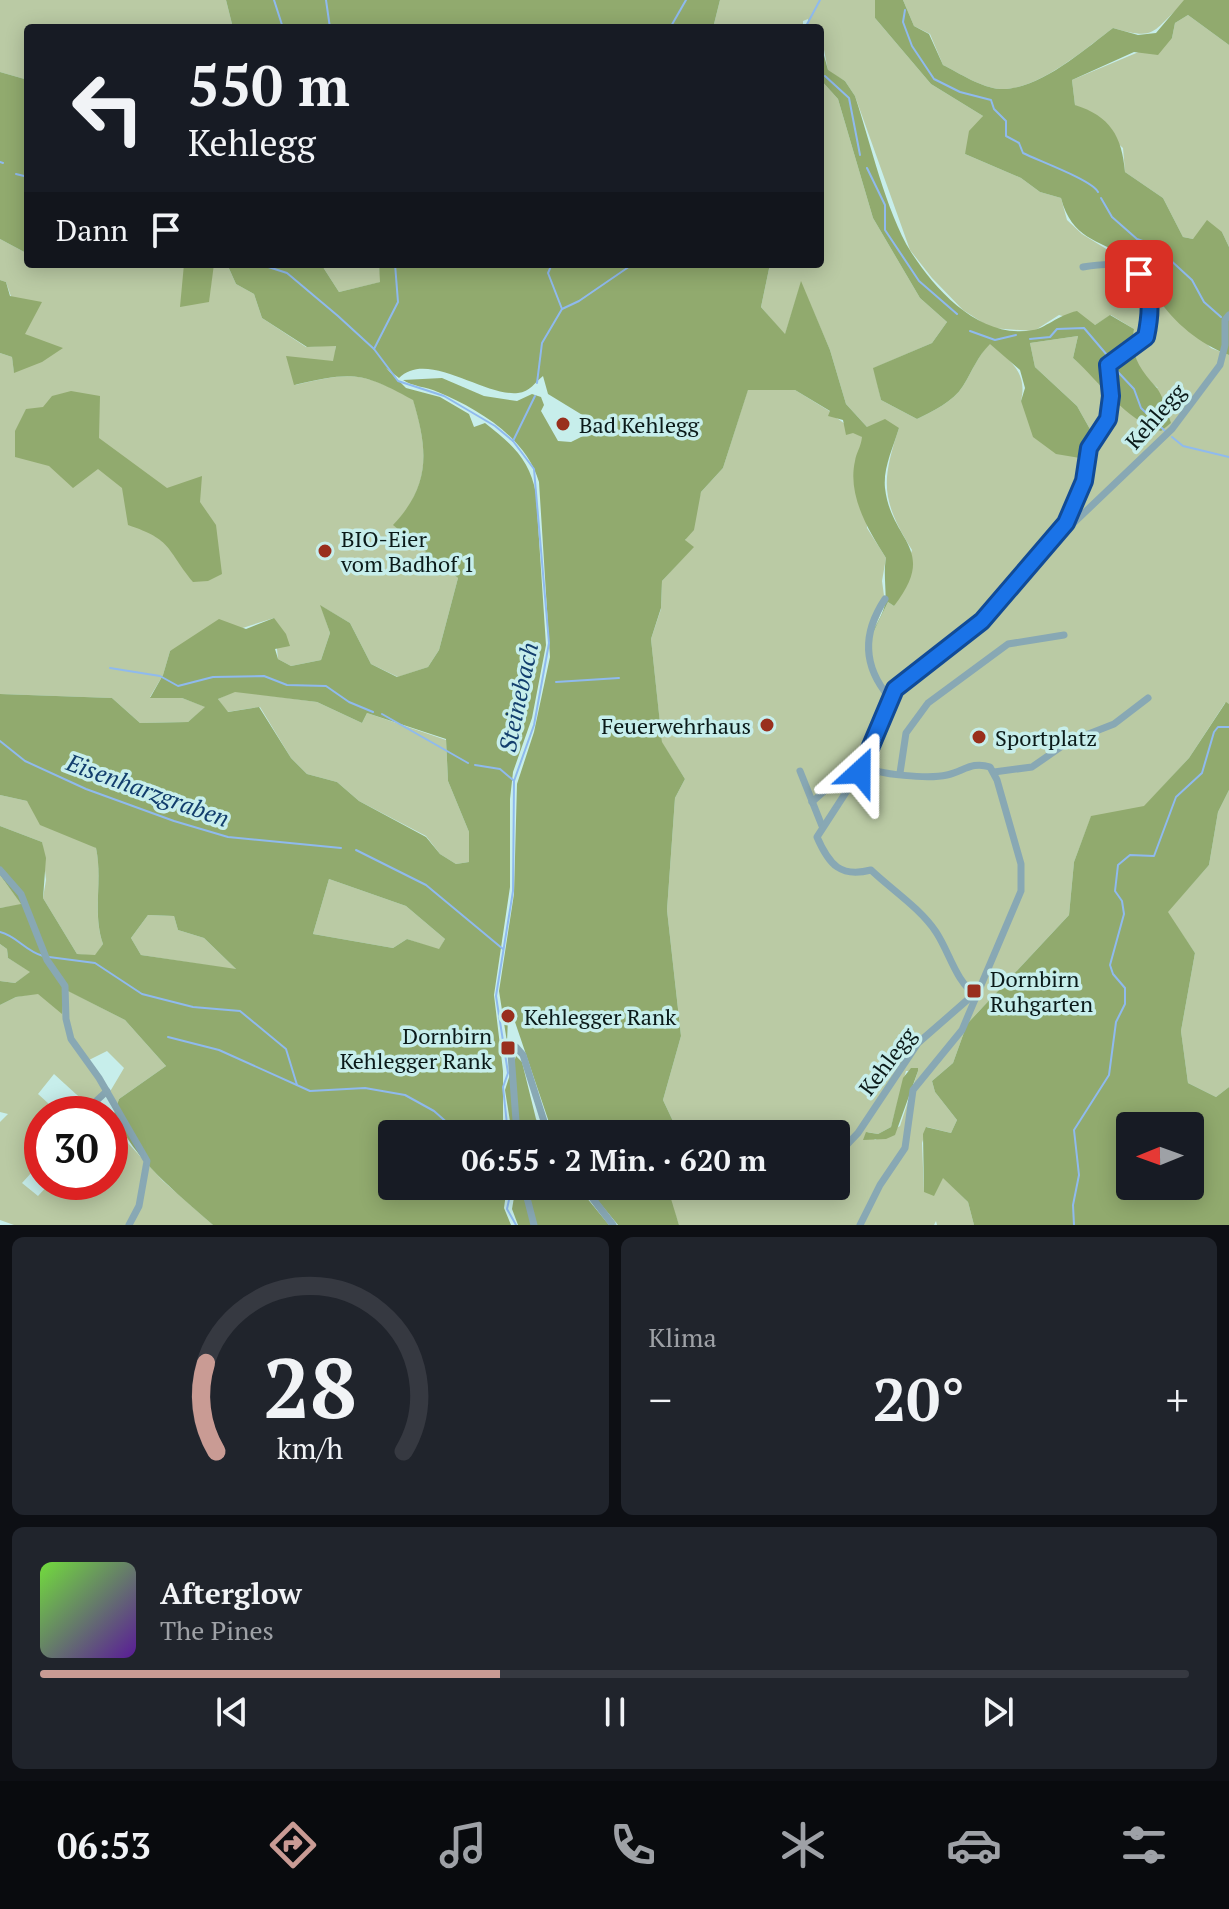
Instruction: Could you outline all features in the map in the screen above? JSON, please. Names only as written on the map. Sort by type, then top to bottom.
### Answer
[{"type":"street","name":"Kehlegg","points":[[822,826],[861,770],[889,697],[901,683],[982,621],[1039,556],[1071,513],[1084,481],[1089,448],[1108,419],[1109,362],[1140,344],[1149,322],[1148,288],[1133,268],[1120,263],[1083,267]]},
{"type":"street","name":"Kehlegg","points":[[1039,556],[1151,452],[1187,412],[1220,365],[1225,345],[1225,320],[1229,315]]},
{"type":"street","points":[[885,599],[867,635],[867,650],[889,697]]},
{"type":"street","points":[[900,773],[906,733],[928,703],[1008,644],[1064,635]]},
{"type":"street","points":[[812,802],[829,787],[861,770],[946,775],[975,764],[994,772],[1032,767],[1068,742],[1114,724],[1148,698]]},
{"type":"street","points":[[800,771],[822,826],[817,837],[830,860],[850,874],[871,870],[908,903],[937,933],[954,969],[975,996]]},
{"type":"street","name":"Kehlegg","points":[[860,1225],[880,1185],[905,1148],[913,1090],[923,1074],[956,1040],[1023,881],[1021,864],[994,772]]},
{"type":"street","points":[[0,870],[21,894],[46,956],[65,986],[66,1019],[71,1039],[107,1091],[147,1161],[139,1206],[129,1225]]},
{"type":"street","name":"Kehlegg","points":[[850,1141],[918,1043],[975,996]]},
{"type":"street","points":[[516,1120],[511,1054],[516,1047],[523,1055],[544,1120]]},
{"type":"street","points":[[102,1096],[107,1091]]},
{"type":"street","points":[[528,1200],[534,1225]]},
{"type":"street","points":[[594,1200],[613,1225]]},
{"type":"green space","points":[[0,0],[226,0],[232,24],[24,24],[24,79],[0,72]]},
{"type":"green space","points":[[226,0],[720,0],[714,24],[232,24]]},
{"type":"green space","points":[[720,0],[875,0],[875,18],[931,84],[983,116],[965,154],[1021,178],[1040,192],[1061,198],[1067,220],[1082,234],[1142,271],[1151,288],[1211,348],[1229,355],[1229,704],[1225,703],[1189,758],[1144,807],[1091,817],[1074,862],[1069,915],[967,1024],[953,1063],[932,1081],[935,1092],[957,1120],[951,1133],[927,1127],[922,1143],[924,1192],[943,1177],[968,1202],[974,1225],[937,1225],[936,1221],[934,1225],[679,1225],[670,1200],[850,1200],[850,1120],[672,1120],[663,1100],[681,1036],[667,910],[675,798],[685,779],[662,743],[651,639],[661,609],[662,581],[693,547],[685,541],[701,492],[723,468],[748,389],[795,390],[863,437],[867,528],[886,558],[882,581],[885,603],[872,635],[888,602],[894,606],[912,550],[894,517],[887,490],[889,463],[899,428],[867,427],[846,404],[830,350],[801,283],[785,335],[761,307],[769,268],[824,268],[824,83],[838,99],[873,218],[920,298],[947,322],[932,343],[874,368],[881,400],[917,419],[930,413],[959,392],[990,343],[1020,375],[1021,401],[1080,458],[1100,447],[1077,406],[1035,367],[1030,343],[1078,336],[1073,358],[1094,376],[1158,388],[1145,376],[1137,362],[1133,347],[1134,329],[1111,315],[1095,325],[1059,315],[1034,331],[991,328],[963,310],[932,278],[910,250],[855,96],[845,81],[828,71],[824,24],[808,24],[808,19],[803,24],[714,24]],"holes":[[[906,1071],[918,1071],[900,1126],[875,1140],[867,1132],[878,1134],[891,1127]]]},
{"type":"green space","points":[[875,0],[903,0],[914,26],[929,34],[943,65],[978,83],[1000,89],[1015,88],[1045,76],[1113,28],[1138,35],[1156,33],[1184,0],[1229,0],[1229,45],[1188,15],[1175,23],[1172,38],[1158,55],[1134,52],[1072,80],[1075,105],[1097,115],[1112,129],[1121,148],[1125,172],[1163,198],[1183,237],[1193,239],[1207,220],[1222,232],[1229,247],[1229,355],[1198,339],[1180,324],[1164,307],[1141,270],[1075,226],[1061,198],[1040,192],[1021,178],[965,154],[969,131],[983,116],[931,84],[875,18]]},
{"type":"green space","points":[[903,0],[1184,0],[1185,3],[1154,30],[1139,34],[1113,28],[1045,76],[1014,88],[1000,89],[978,83],[943,65],[930,34],[914,26]]},
{"type":"green space","points":[[1188,15],[1229,45],[1229,247],[1222,232],[1193,239],[1183,237],[1163,198],[1125,172],[1123,148],[1075,105],[1072,80],[1172,38],[1175,23]]},
{"type":"green space","points":[[824,56],[828,70],[845,81],[855,96],[886,197],[902,236],[921,267],[947,296],[978,320],[1014,331],[1033,330],[1077,311],[1095,325],[1110,315],[1134,329],[1133,347],[1137,361],[1161,394],[1171,423],[1161,431],[1148,426],[1114,400],[1073,358],[1078,336],[1030,343],[1035,367],[1077,406],[1100,447],[1080,458],[1056,454],[1033,437],[1021,401],[1025,388],[1020,370],[990,344],[959,392],[930,413],[917,419],[881,400],[873,368],[932,343],[947,322],[920,298],[873,218],[838,99],[824,83]]},
{"type":"green space","points":[[0,72],[24,79],[24,252],[0,239]]},
{"type":"green space","points":[[0,239],[24,252],[24,268],[185,268],[186,272],[229,268],[236,284],[254,294],[262,318],[306,347],[336,345],[334,361],[295,385],[344,376],[356,377],[380,383],[413,399],[422,435],[423,466],[415,496],[394,525],[458,578],[439,650],[428,667],[398,677],[371,664],[350,623],[321,606],[330,633],[321,660],[291,666],[278,659],[274,618],[170,651],[163,675],[150,697],[182,698],[206,707],[188,722],[140,723],[112,698],[0,694],[0,353],[12,357],[14,372],[24,334],[6,282],[0,280]]},
{"type":"green space","points":[[184,268],[213,268],[209,302],[180,307]]},
{"type":"green space","points":[[229,268],[324,268],[339,292],[380,282],[379,268],[769,268],[761,307],[785,334],[801,281],[830,350],[846,404],[867,427],[885,419],[899,428],[887,466],[885,488],[895,521],[913,557],[912,571],[907,586],[894,606],[888,602],[873,634],[885,604],[886,558],[861,512],[854,487],[855,461],[862,437],[853,433],[846,435],[843,420],[828,416],[830,411],[795,390],[748,390],[723,468],[701,492],[694,530],[685,540],[694,547],[662,581],[661,608],[651,639],[662,742],[685,779],[675,798],[667,910],[681,1036],[663,1100],[672,1120],[548,1120],[515,1022],[508,1018],[507,1042],[499,991],[514,894],[517,784],[534,732],[550,657],[539,482],[523,451],[499,426],[453,399],[403,380],[442,378],[484,396],[517,401],[532,394],[541,397],[544,405],[541,411],[558,441],[571,442],[583,436],[584,416],[548,394],[543,376],[529,389],[518,393],[489,388],[425,369],[411,370],[399,378],[386,368],[406,388],[440,397],[469,414],[474,427],[485,423],[495,431],[524,462],[536,494],[546,645],[532,718],[513,772],[510,799],[510,887],[494,995],[503,1071],[503,1120],[378,1120],[378,1200],[505,1200],[504,1208],[511,1225],[213,1225],[145,1161],[128,1138],[128,1096],[123,1096],[166,1066],[125,1020],[64,989],[62,1014],[38,994],[16,997],[0,1005],[0,981],[15,983],[30,972],[8,958],[7,949],[0,944],[0,908],[21,904],[0,875],[0,826],[42,842],[46,858],[43,898],[77,954],[95,955],[103,944],[98,920],[96,848],[40,825],[27,801],[0,795],[0,694],[112,698],[140,723],[188,722],[205,707],[182,698],[150,698],[163,675],[170,651],[219,619],[246,629],[274,618],[286,634],[290,646],[275,649],[278,659],[291,666],[321,660],[330,633],[320,605],[350,623],[371,664],[397,677],[428,667],[439,650],[458,578],[393,525],[414,496],[423,466],[422,435],[413,400],[368,379],[356,377],[344,376],[294,385],[286,356],[333,361],[336,346],[307,347],[262,318],[254,294],[236,284]],"holes":[[[235,692],[317,702],[362,723],[367,713],[446,739],[448,781],[469,832],[469,862],[456,864],[440,854],[426,837],[359,801],[337,782],[307,774],[291,758],[259,707],[228,712],[218,699]],[[329,879],[406,906],[445,939],[439,949],[407,939],[393,948],[313,934]],[[148,915],[174,916],[178,930],[204,938],[236,969],[141,955],[131,938]]]},
{"type":"green space","points":[[324,268],[379,268],[381,282],[339,292]]},
{"type":"green space","points":[[0,280],[6,282],[10,296],[42,302],[25,334],[63,348],[42,362],[14,373],[12,357],[0,353]]},
{"type":"green space","points":[[71,391],[100,396],[99,438],[167,488],[202,476],[200,502],[216,525],[222,574],[208,581],[193,582],[161,541],[128,525],[122,488],[98,469],[73,488],[49,466],[15,457],[15,431],[26,409],[43,407],[52,396]]},
{"type":"green space","points":[[235,691],[317,702],[362,723],[367,713],[446,740],[448,781],[469,832],[469,862],[456,864],[440,854],[426,836],[359,801],[337,782],[307,774],[291,758],[260,707],[227,712],[218,699]]},
{"type":"green space","points":[[1226,702],[1229,704],[1229,790],[1218,812],[1209,865],[1168,912],[1195,953],[1181,1031],[1188,1083],[1216,1097],[1229,1087],[1229,1225],[974,1225],[968,1202],[943,1178],[934,1196],[924,1192],[923,1134],[926,1127],[951,1133],[957,1120],[935,1092],[932,1081],[953,1063],[967,1024],[1069,915],[1074,862],[1091,816],[1144,806],[1189,758]]},
{"type":"green space","points":[[1229,790],[1229,1087],[1216,1097],[1188,1083],[1181,1031],[1195,953],[1167,912],[1209,865],[1218,812]]},
{"type":"green space","points":[[0,795],[27,801],[96,848],[98,920],[103,944],[95,956],[77,954],[43,898],[46,880],[42,842],[0,826]]},
{"type":"green space","points":[[0,875],[22,905],[0,908]]},
{"type":"green space","points":[[329,879],[406,906],[445,939],[439,950],[407,939],[393,948],[313,934]]},
{"type":"green space","points":[[148,915],[174,916],[178,930],[204,938],[237,970],[141,955],[131,938]]},
{"type":"green space","points":[[0,944],[7,949],[8,958],[31,972],[15,983],[0,981]]},
{"type":"green space","points":[[63,988],[125,1020],[166,1066],[123,1096],[109,1096],[124,1068],[107,1051],[89,1060],[108,1087],[98,1096],[78,1096],[54,1074],[38,1094],[40,1096],[24,1096],[24,1200],[128,1200],[128,1143],[163,1181],[213,1225],[14,1225],[0,1220],[0,1122],[8,1114],[0,1112],[0,1005],[16,997]]},
{"type":"green space","points":[[516,1056],[522,1062],[537,1120],[510,1120],[505,1090]]},
{"type":"green space","points":[[911,1068],[918,1068],[918,1071],[895,1135],[886,1139],[863,1140],[866,1132],[878,1134],[891,1127],[903,1078]]},
{"type":"green space","points":[[514,1200],[588,1200],[609,1225],[518,1225],[512,1209]]},
{"type":"green space","points":[[597,1200],[671,1200],[679,1225],[618,1225]]},
{"type":"waterway","name":"Steinebach","points":[[274,0],[282,24]]},
{"type":"waterway","points":[[326,0],[329,24]]},
{"type":"waterway","points":[[672,24],[686,0]]},
{"type":"waterway","points":[[807,24],[820,0]]},
{"type":"waterway","points":[[905,10],[903,22],[912,46],[934,79],[960,92],[991,100],[994,109],[1006,121],[1006,136],[1019,143],[1023,153],[1076,176],[1098,192]]},
{"type":"waterway","points":[[825,76],[849,98],[860,155]]},
{"type":"waterway","points":[[867,168],[885,205],[885,230],[919,281],[957,314]]},
{"type":"waterway","name":"Steinebach","points":[[16,174],[24,176]]},
{"type":"waterway","points":[[1101,198],[1112,217],[1137,239],[1154,245],[1192,280],[1204,302],[1221,317]]},
{"type":"waterway","name":"Steinebach","points":[[271,268],[287,273],[338,316],[374,349],[398,381],[444,396],[495,426],[513,441],[534,469],[549,643],[534,725],[514,781],[513,891],[496,996],[508,1073],[503,1087],[507,1120]]},
{"type":"waterway","name":"Steinebach","points":[[374,349],[398,302],[395,268]]},
{"type":"waterway","points":[[537,383],[542,343],[562,309],[548,273],[550,268]]},
{"type":"waterway","points":[[562,309],[627,268]]},
{"type":"waterway","points":[[1030,339],[1050,337],[1057,329],[1084,328],[1107,355]]},
{"type":"waterway","points":[[970,331],[995,340],[1016,335]]},
{"type":"waterway","points":[[1117,371],[1134,389],[1141,408],[1165,431]]},
{"type":"waterway","points":[[513,441],[535,396]]},
{"type":"waterway","points":[[1172,437],[1183,446],[1229,457]]},
{"type":"waterway","points":[[110,668],[160,676],[178,686],[213,677],[264,676],[287,685],[326,686],[349,702],[373,712]]},
{"type":"waterway","points":[[556,682],[619,678]]},
{"type":"waterway","points":[[382,714],[468,763]]},
{"type":"waterway","points":[[1074,1225],[1073,1205],[1079,1175],[1074,1130],[1109,1075],[1116,1022],[1125,1004],[1125,988],[1113,974],[1110,965],[1124,914],[1122,901],[1115,891],[1118,865],[1130,855],[1154,856],[1176,797],[1202,773],[1214,732],[1218,727],[1229,727]]},
{"type":"waterway","name":"Eisenharzgraben","points":[[0,741],[25,761],[86,789],[174,821],[228,837],[341,848]]},
{"type":"waterway","points":[[475,765],[500,769],[513,780]]},
{"type":"waterway","name":"Eisenharzgraben","points":[[356,850],[426,885],[503,949]]},
{"type":"waterway","points":[[0,932],[43,956]]},
{"type":"waterway","points":[[49,957],[95,963],[142,994],[193,1007],[240,1011],[286,1049],[297,1085]]},
{"type":"waterway","points":[[168,1037],[219,1050],[310,1091],[365,1088],[405,1095],[444,1120]]},
{"type":"waterway","name":"Steinebach","points":[[509,1200],[507,1209],[516,1225]]},
{"type":"place","name":"Bad Kehlegg","points":[[563,424]]},
{"type":"place","name":"BIO-Eier vom Badhof 1","points":[[325,551]]},
{"type":"place","name":"Feuerwehrhaus","points":[[767,725]]},
{"type":"place","name":"Sportplatz","points":[[979,737]]},
{"type":"place","name":"Dornbirn Ruhgarten","points":[[974,991]]},
{"type":"place","name":"Kehlegger Rank","points":[[508,1016]]},
{"type":"place","name":"Dornbirn Kehlegger Rank","points":[[508,1048]]},
{"type":"route","points":[[860,772],[889,697],[895,689],[982,621],[1066,523],[1084,481],[1089,448],[1108,419],[1111,396],[1107,374],[1109,362],[1140,344],[1146,337],[1148,288],[1139,274]]}]
